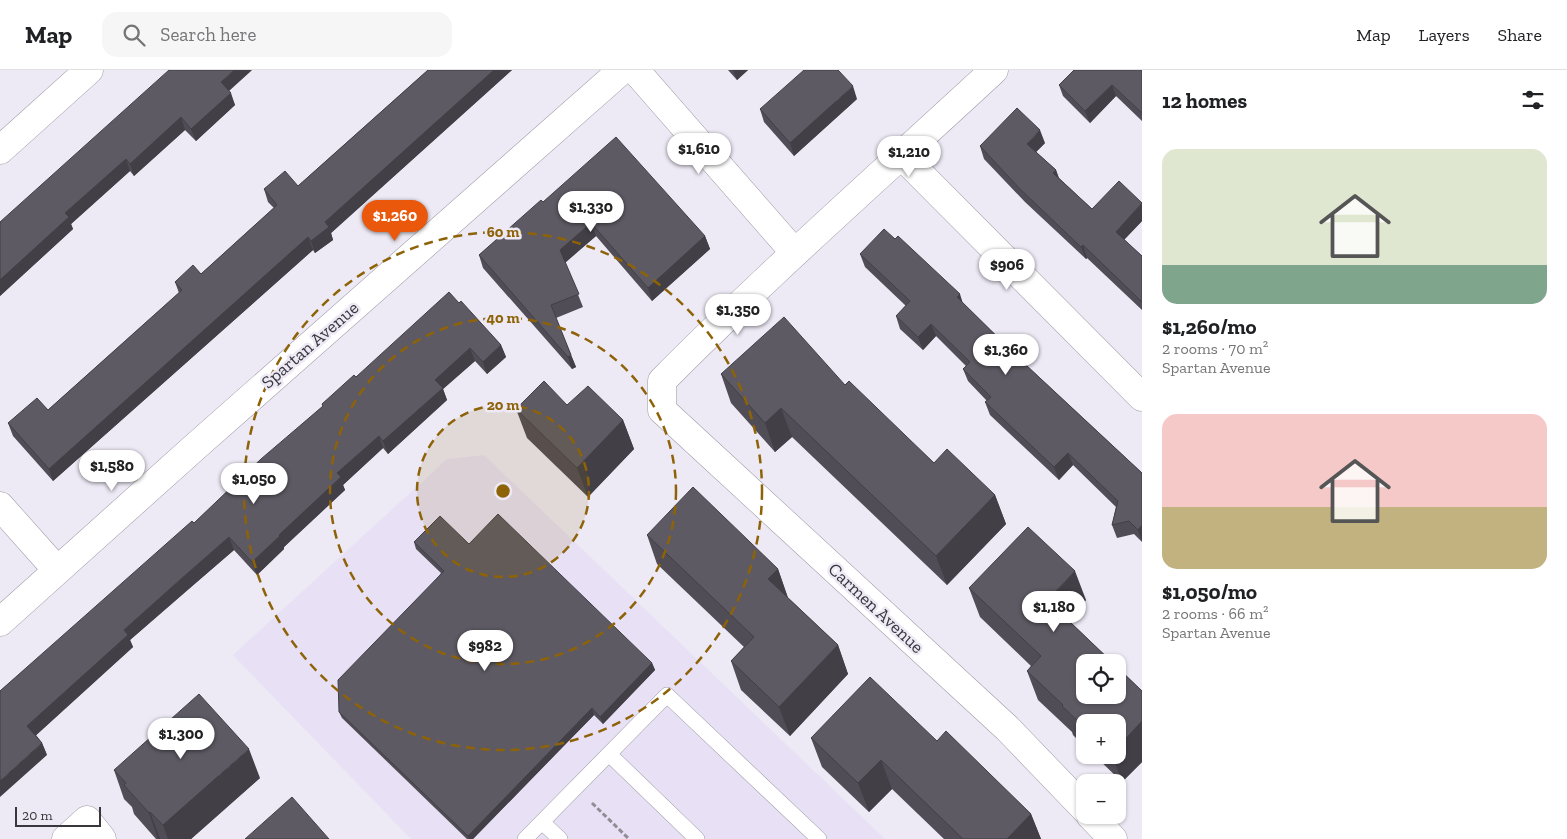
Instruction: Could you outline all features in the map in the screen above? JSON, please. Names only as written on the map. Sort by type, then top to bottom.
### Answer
[{"type":"street","points":[[0,150],[89,70]]},
{"type":"street","name":"Spartan Avenue","points":[[0,622],[622,70]]},
{"type":"street","points":[[635,70],[795,253],[994,70]]},
{"type":"street","points":[[902,156],[1142,397]]},
{"type":"street","name":"Carmen Avenue","points":[[795,253],[662,381],[662,410],[1007,728],[1076,800]]},
{"type":"street","points":[[0,506],[58,570]]},
{"type":"street","points":[[66,839],[87,820],[102,839]]},
{"type":"street","points":[[1099,824],[1113,839]]},
{"type":"lane","points":[[525,839],[667,695],[819,839]]},
{"type":"lane","points":[[609,754],[697,839]]},
{"type":"lane","points":[[542,822],[560,839]]},
{"type":"path","points":[[576,788],[629,839]]},
{"type":"shaded area","points":[[484,455],[885,839],[411,839],[233,655],[447,459]]},
{"type":"building","points":[[169,70],[234,70],[221,82],[231,93],[191,129],[181,117],[130,164],[126,159],[65,213],[69,217],[0,280],[0,222]]},
{"type":"building","points":[[428,70],[494,70],[325,222],[329,227],[311,241],[308,237],[49,469],[8,423],[37,398],[48,410],[182,290],[175,282],[193,265],[201,274],[277,205],[264,189],[285,171],[298,186]]},
{"type":"building","points":[[804,70],[838,70],[853,86],[790,143],[760,109]]},
{"type":"building","points":[[1074,70],[1142,70],[1142,113],[1112,85],[1085,111],[1059,85]]},
{"type":"building","points":[[1017,108],[1040,130],[1027,144],[1056,170],[1053,173],[1092,209],[1119,181],[1142,203],[1116,232],[1142,256],[1142,302],[1083,245],[1081,247],[1020,189],[980,146]]},
{"type":"building","points":[[616,137],[705,236],[648,288],[591,223],[560,250],[579,294],[551,305],[571,355],[568,357],[479,255],[541,200],[543,202]]},
{"type":"building","points":[[884,229],[895,239],[898,236],[960,294],[957,297],[1026,365],[1142,473],[1142,525],[1138,530],[1129,521],[1112,525],[1118,501],[1068,453],[1054,467],[985,402],[991,397],[963,369],[970,362],[931,324],[918,337],[896,316],[910,301],[860,254]]},
{"type":"building","points":[[449,292],[459,303],[461,301],[501,345],[483,362],[470,348],[435,380],[443,388],[383,441],[379,436],[337,473],[341,477],[252,562],[229,537],[124,630],[128,635],[27,726],[42,743],[0,781],[0,691],[192,521],[194,523],[261,459],[323,406],[322,404],[354,375],[356,377]]},
{"type":"building","points":[[784,317],[845,385],[849,381],[934,463],[947,449],[995,495],[936,556],[781,408],[765,423],[721,374]]},
{"type":"building","points":[[544,381],[567,405],[588,386],[623,420],[577,468],[516,409]]},
{"type":"building","points":[[693,487],[778,569],[768,579],[838,645],[779,707],[731,661],[754,637],[647,535]]},
{"type":"building","points":[[498,514],[652,663],[600,717],[592,708],[468,836],[339,712],[338,680],[444,571],[414,542],[440,516],[469,544]]},
{"type":"building","points":[[1028,527],[1075,571],[1047,600],[1104,654],[1076,654],[1076,704],[1126,704],[1126,676],[1142,691],[1142,721],[1126,738],[1126,714],[1076,714],[1076,719],[1027,671],[1041,656],[969,588]]},
{"type":"building","points":[[870,677],[937,741],[946,731],[1031,814],[1007,839],[963,839],[881,760],[858,783],[811,738]]},
{"type":"building","points":[[199,694],[249,749],[163,825],[149,813],[124,785],[126,783],[114,770]]},
{"type":"building","points":[[292,797],[329,839],[245,839]]}]
